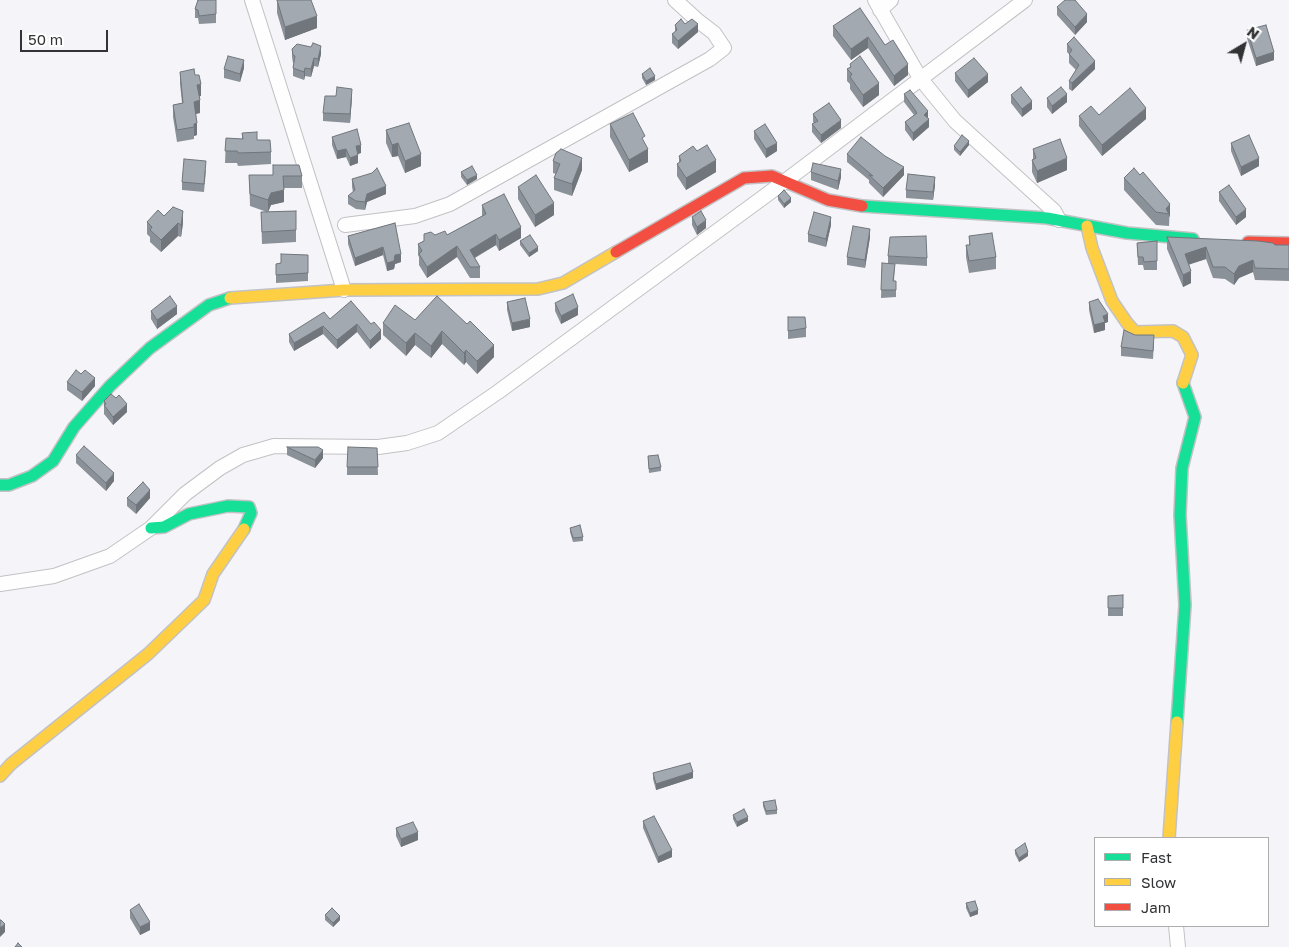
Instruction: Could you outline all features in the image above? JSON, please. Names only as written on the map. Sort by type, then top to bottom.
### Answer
[{"type":"street","points":[[252,0],[344,290]]},
{"type":"street","points":[[345,225],[416,216],[450,204],[710,59],[724,48],[714,33],[696,20],[675,0]]},
{"type":"street","points":[[891,0],[877,5],[920,78],[955,121],[1054,211],[1059,220]]},
{"type":"street","points":[[0,584],[54,576],[110,556],[151,528],[185,494],[220,468],[243,455],[274,446],[378,447],[407,443],[438,432],[491,398],[784,182],[1025,0]]},
{"type":"street","points":[[0,485],[9,485],[32,476],[53,461],[74,427],[110,386],[150,348],[209,305],[234,298],[344,290],[538,290],[564,283],[744,178],[772,176],[828,200],[858,206],[1059,220],[1159,237],[1208,240]]},
{"type":"street","points":[[1087,226],[1092,248],[1112,301],[1126,323],[1135,332],[1173,332],[1183,337],[1192,355],[1183,383],[1195,417],[1182,468],[1180,515],[1185,606],[1169,837]]},
{"type":"street","points":[[1234,241],[1289,243]]},
{"type":"street","points":[[0,776],[11,764],[148,654],[204,600],[213,574],[248,524],[251,513],[249,507],[228,506],[189,514],[164,527],[151,528]]},
{"type":"street","points":[[1176,927],[1178,947]]},
{"type":"building","points":[[198,0],[216,0],[216,14],[199,16],[198,10],[195,9]]},
{"type":"building","points":[[277,0],[311,0],[317,16],[285,27]]},
{"type":"building","points":[[1065,0],[1075,0],[1087,14],[1075,27],[1057,7]]},
{"type":"building","points":[[860,8],[885,45],[893,40],[908,64],[894,76],[868,37],[851,49],[833,26]]},
{"type":"building","points":[[681,19],[685,24],[692,19],[698,24],[678,41],[672,34],[677,30],[675,25]]},
{"type":"building","points":[[1266,25],[1274,52],[1256,58],[1247,30]]},
{"type":"building","points":[[1074,37],[1095,61],[1072,83],[1069,81],[1079,65],[1069,54],[1072,50],[1067,44]]},
{"type":"building","points":[[313,43],[321,46],[318,59],[314,58],[311,69],[305,68],[304,72],[293,68],[295,56],[292,49],[297,44],[311,47]]},
{"type":"building","points":[[228,56],[244,60],[240,74],[224,69]]},
{"type":"building","points":[[860,56],[879,83],[863,95],[850,77],[852,74],[847,69]]},
{"type":"building","points":[[974,58],[988,74],[968,90],[955,73]]},
{"type":"building","points":[[650,68],[655,76],[646,81],[642,74]]},
{"type":"building","points":[[194,69],[195,75],[199,75],[201,84],[197,85],[200,100],[194,102],[197,123],[194,124],[194,127],[177,130],[173,105],[183,103],[180,72]]},
{"type":"building","points":[[337,87],[352,89],[350,114],[323,113],[325,96],[336,96]]},
{"type":"building","points":[[1021,87],[1032,101],[1022,109],[1011,95]]},
{"type":"building","points":[[1061,87],[1067,94],[1052,106],[1047,98]]},
{"type":"building","points":[[1130,88],[1146,108],[1102,145],[1079,116],[1091,106],[1099,115]]},
{"type":"building","points":[[910,90],[928,111],[924,115],[929,119],[913,133],[905,122],[917,113],[904,94]]},
{"type":"building","points":[[829,103],[841,120],[821,135],[812,124],[818,121],[813,114]]},
{"type":"building","points":[[633,113],[645,136],[642,138],[648,149],[629,160],[610,124]]},
{"type":"building","points":[[409,123],[421,154],[405,161],[398,143],[392,145],[386,130]]},
{"type":"building","points":[[765,124],[777,143],[766,149],[754,131]]},
{"type":"building","points":[[357,129],[361,145],[356,146],[358,155],[350,158],[346,149],[337,151],[332,137]]},
{"type":"building","points":[[257,132],[257,140],[270,140],[271,152],[238,153],[237,151],[225,151],[226,138],[243,139],[242,133]]},
{"type":"building","points":[[962,135],[969,141],[960,152],[954,146]]},
{"type":"building","points":[[1249,135],[1259,158],[1241,167],[1231,143]]},
{"type":"building","points":[[861,137],[885,156],[904,167],[883,188],[869,175],[873,176],[847,154]]},
{"type":"building","points":[[1060,139],[1067,158],[1037,171],[1032,160],[1036,158],[1033,149]]},
{"type":"building","points":[[707,145],[716,160],[686,178],[677,164],[681,161],[679,156],[693,146],[697,151]]},
{"type":"building","points":[[561,149],[582,158],[572,184],[554,178],[560,164],[553,161],[556,153]]},
{"type":"building","points":[[184,159],[206,161],[204,184],[182,182]]},
{"type":"building","points":[[813,163],[841,169],[838,181],[811,172]]},
{"type":"building","points":[[273,165],[299,165],[302,176],[283,176],[284,190],[271,193],[268,200],[250,194],[249,175],[273,175]]},
{"type":"building","points":[[472,166],[477,175],[467,180],[461,172]]},
{"type":"building","points":[[377,168],[386,186],[367,194],[365,202],[356,201],[348,196],[355,190],[352,179],[372,173]]},
{"type":"building","points":[[1134,168],[1140,175],[1143,172],[1170,204],[1166,209],[1169,214],[1156,212],[1124,178]]},
{"type":"building","points":[[908,174],[935,177],[933,192],[906,190]]},
{"type":"building","points":[[536,175],[554,203],[535,215],[518,187]]},
{"type":"building","points":[[1229,185],[1246,209],[1236,217],[1219,192]]},
{"type":"building","points":[[784,190],[791,198],[784,204],[778,196]]},
{"type":"building","points":[[504,194],[521,227],[499,240],[496,234],[470,250],[480,267],[470,267],[457,246],[427,267],[419,254],[422,251],[418,244],[424,241],[424,234],[431,232],[435,235],[445,231],[447,235],[486,214],[482,205]]},
{"type":"building","points":[[173,207],[183,211],[181,225],[178,223],[161,240],[150,230],[152,227],[147,222],[158,210],[164,216]]},
{"type":"building","points":[[296,211],[296,230],[262,232],[261,212]]},
{"type":"building","points":[[701,211],[706,220],[697,227],[692,217]]},
{"type":"building","points":[[814,212],[831,217],[826,239],[808,234]]},
{"type":"building","points":[[395,223],[401,254],[395,255],[394,261],[387,263],[383,247],[355,258],[348,236]]},
{"type":"building","points":[[853,226],[870,229],[865,260],[847,257]]},
{"type":"building","points":[[992,233],[996,257],[969,261],[966,245],[970,245],[969,236]]},
{"type":"building","points":[[530,235],[538,247],[529,253],[520,241]]},
{"type":"building","points":[[926,236],[927,258],[888,256],[890,237]]},
{"type":"building","points":[[1167,237],[1258,241],[1275,245],[1289,245],[1289,269],[1255,268],[1253,260],[1239,266],[1234,274],[1225,267],[1213,267],[1206,247],[1185,254],[1191,271],[1183,275]]},
{"type":"building","points":[[1157,241],[1157,261],[1144,262],[1143,257],[1138,257],[1137,243]]},
{"type":"building","points":[[281,254],[308,255],[308,273],[276,275],[276,264],[281,263]]},
{"type":"building","points":[[882,263],[895,264],[893,281],[896,281],[896,290],[881,290]]},
{"type":"building","points":[[573,294],[578,307],[561,316],[555,303]]},
{"type":"building","points":[[170,296],[177,306],[157,320],[151,311]]},
{"type":"building","points":[[437,296],[467,324],[470,321],[494,345],[477,361],[466,350],[464,353],[442,331],[431,346],[415,333],[406,343],[383,323],[395,305],[415,320]]},
{"type":"building","points":[[525,298],[530,319],[512,323],[507,302]]},
{"type":"building","points":[[1098,299],[1108,314],[1103,316],[1105,322],[1094,325],[1089,302]]},
{"type":"building","points":[[351,301],[371,324],[374,322],[381,330],[370,341],[357,324],[337,340],[323,326],[294,343],[289,334],[324,312],[330,319]]},
{"type":"building","points":[[788,317],[805,317],[806,328],[788,331]]},
{"type":"building","points":[[1124,330],[1135,335],[1154,335],[1153,351],[1121,347]]},
{"type":"building","points":[[76,370],[81,374],[85,370],[95,378],[82,392],[67,382]]},
{"type":"building","points":[[111,394],[116,398],[119,395],[127,404],[113,417],[104,405],[106,404],[104,401]]},
{"type":"building","points":[[84,446],[114,473],[106,483],[76,455]]},
{"type":"building","points":[[287,447],[318,447],[323,450],[315,460]]},
{"type":"building","points":[[348,447],[377,448],[378,467],[347,467]]},
{"type":"building","points":[[658,455],[661,467],[649,469],[648,456]]},
{"type":"building","points":[[143,482],[150,490],[136,505],[127,498]]},
{"type":"building","points":[[580,525],[583,537],[573,538],[570,528]]},
{"type":"building","points":[[1123,595],[1123,608],[1108,608],[1108,596]]},
{"type":"building","points":[[690,763],[693,772],[656,784],[653,773]]},
{"type":"building","points":[[775,800],[777,810],[766,811],[763,802]]},
{"type":"building","points":[[744,809],[748,817],[737,822],[733,815]]},
{"type":"building","points":[[654,816],[672,850],[658,857],[643,821]]},
{"type":"building","points":[[413,822],[418,832],[401,839],[396,828]]},
{"type":"building","points":[[1025,843],[1028,852],[1019,858],[1015,850]]},
{"type":"building","points":[[975,901],[978,910],[970,913],[966,903]]},
{"type":"building","points":[[139,904],[150,922],[140,927],[130,910]]},
{"type":"building","points":[[332,908],[340,916],[333,923],[325,915]]},
{"type":"building","points":[[0,920],[5,924],[0,928]]},
{"type":"traffic: fast","points":[[862,206],[1047,218],[1127,233],[1193,239]]},
{"type":"traffic: fast","points":[[0,485],[9,485],[32,476],[53,461],[74,427],[110,386],[150,348],[209,305],[230,298]]},
{"type":"traffic: fast","points":[[1177,722],[1185,605],[1180,515],[1182,468],[1195,417],[1183,383]]},
{"type":"traffic: fast","points":[[151,528],[164,527],[189,514],[228,506],[249,507],[251,513],[244,529]]},
{"type":"traffic: slow","points":[[1087,226],[1092,248],[1112,301],[1127,323],[1135,332],[1173,331],[1183,337],[1192,355],[1183,383]]},
{"type":"traffic: slow","points":[[230,298],[344,290],[538,289],[563,283],[616,252]]},
{"type":"traffic: slow","points":[[0,776],[11,764],[148,654],[204,600],[213,574],[244,529]]},
{"type":"traffic: slow","points":[[1169,837],[1177,722]]},
{"type":"traffic: jam","points":[[616,252],[744,178],[772,176],[828,200],[862,206]]},
{"type":"traffic: jam","points":[[1248,242],[1289,243]]}]
